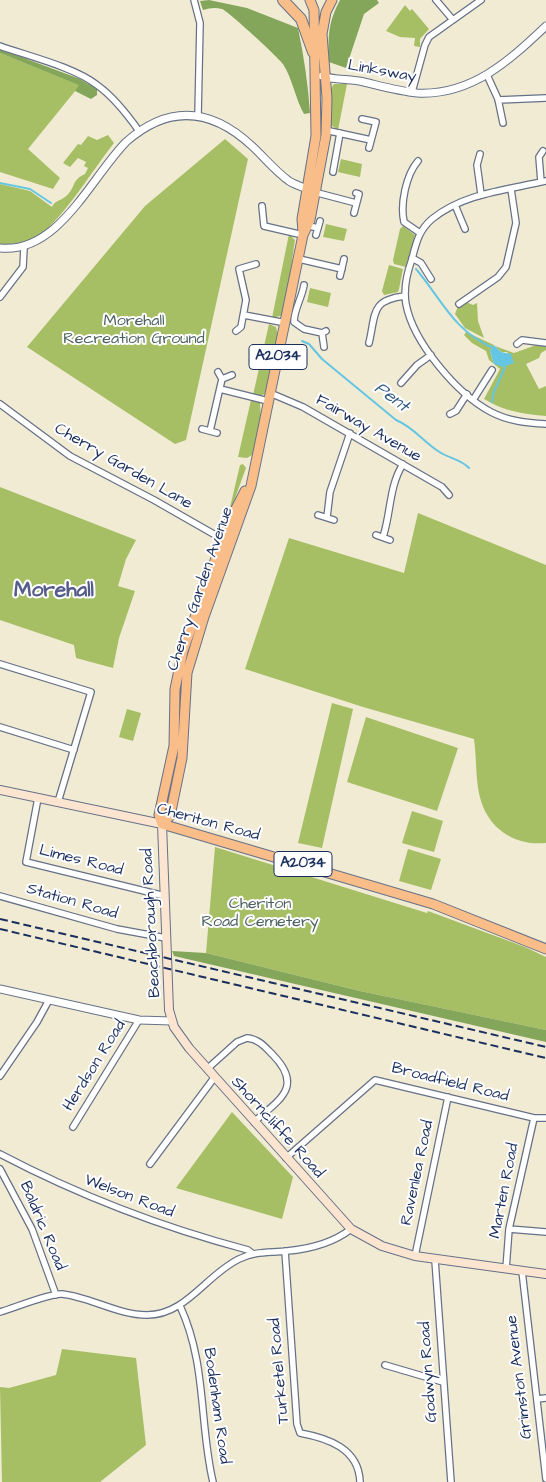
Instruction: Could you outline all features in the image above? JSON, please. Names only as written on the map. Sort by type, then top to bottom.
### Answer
[{"type":"highway","points":[[283,0],[301,19],[313,52]]},
{"type":"main road","name":"Cherry Garden Avenue","points":[[250,479],[227,527],[226,541],[187,673],[182,758],[170,816],[162,824],[159,815],[170,773],[174,746],[178,671],[190,627],[218,551],[226,541],[247,501],[250,479],[286,323],[305,225],[311,191],[316,129],[313,52],[314,10],[310,0]]},
{"type":"main road","name":"Cherry Garden Avenue","points":[[311,191],[321,161],[326,130],[326,78],[322,34],[326,12],[332,0]]},
{"type":"main road","name":"Cheriton Road","points":[[0,790],[162,824],[424,901],[546,949]]},
{"type":"main road","name":"Beachborough Road","points":[[162,824],[166,938],[172,1021]]},
{"type":"main road","name":"Shorncliffe Road","points":[[172,1021],[174,1027],[214,1078],[351,1229],[382,1246],[415,1256],[546,1274]]},
{"type":"street","points":[[194,0],[200,23],[198,116]]},
{"type":"street","points":[[436,0],[454,20]]},
{"type":"street","points":[[412,92],[427,41],[481,0]]},
{"type":"street","name":"Linksway","points":[[314,71],[326,78],[349,79],[412,92],[446,91],[487,76],[515,56],[546,26]]},
{"type":"street","points":[[0,46],[78,74],[96,84],[122,108],[138,131]]},
{"type":"street","points":[[487,76],[498,100],[503,123]]},
{"type":"street","points":[[498,100],[546,98]]},
{"type":"street","points":[[0,248],[24,248],[44,238],[58,226],[117,152],[138,131],[162,119],[174,116],[198,116],[212,119],[226,126],[251,145],[290,182],[311,191],[356,203]]},
{"type":"street","points":[[362,119],[376,122],[369,148]]},
{"type":"street","points":[[316,129],[371,140]]},
{"type":"street","points":[[333,172],[340,133]]},
{"type":"street","points":[[543,151],[539,157],[544,182],[481,194],[455,205],[432,220],[420,233],[412,258],[405,296],[413,324],[431,355],[473,400],[500,416],[546,424]]},
{"type":"street","points":[[480,154],[477,165],[481,194]]},
{"type":"street","points":[[321,161],[334,164]]},
{"type":"street","points":[[418,161],[411,173],[402,209],[404,222],[420,233]]},
{"type":"street","points":[[459,304],[472,299],[498,278],[506,267],[516,223],[511,189]]},
{"type":"street","points":[[354,213],[359,194],[356,193]]},
{"type":"street","points":[[455,205],[465,229]]},
{"type":"street","points":[[262,206],[264,226],[303,235]]},
{"type":"street","points":[[305,225],[319,224],[316,235]]},
{"type":"street","points":[[0,297],[23,267],[24,248]]},
{"type":"street","points":[[412,258],[421,263],[431,279]]},
{"type":"street","points":[[298,259],[342,269]]},
{"type":"street","points":[[340,276],[344,259]]},
{"type":"street","points":[[236,331],[241,327],[246,300],[238,266],[256,264]]},
{"type":"street","points":[[304,285],[294,322],[304,329],[324,332],[324,347]]},
{"type":"street","points":[[292,291],[303,293]]},
{"type":"street","points":[[369,343],[375,332],[378,307],[383,300],[405,296]]},
{"type":"street","points":[[244,316],[286,323]]},
{"type":"street","points":[[517,344],[522,340],[546,342]]},
{"type":"street","points":[[401,383],[416,365],[431,355]]},
{"type":"street","points":[[473,400],[492,370]]},
{"type":"street","points":[[210,431],[222,379],[218,372]]},
{"type":"street","points":[[222,379],[232,375]]},
{"type":"street","name":"Fairway Avenue","points":[[220,390],[269,397],[350,433],[442,487],[449,495]]},
{"type":"street","points":[[450,414],[456,411],[467,394]]},
{"type":"street","name":"Cherry Garden Lane","points":[[0,404],[70,456],[154,500],[226,541]]},
{"type":"street","points":[[202,429],[216,433]]},
{"type":"street","points":[[326,518],[330,492],[350,433]]},
{"type":"street","points":[[383,537],[388,520],[393,487],[403,464]]},
{"type":"street","points":[[318,515],[334,520]]},
{"type":"street","points":[[218,551],[211,533],[227,527]]},
{"type":"street","points":[[376,535],[390,540]]},
{"type":"street","points":[[0,664],[92,692],[58,802]]},
{"type":"street","points":[[0,727],[74,750]]},
{"type":"street","name":"Limes Road","points":[[38,798],[22,861],[164,896]]},
{"type":"street","name":"Station Road","points":[[0,896],[117,929],[166,938]]},
{"type":"street","points":[[0,989],[139,1020],[172,1021]]},
{"type":"street","points":[[0,1076],[37,1022],[49,1000]]},
{"type":"street","name":"Herdson Road","points":[[73,1127],[139,1020]]},
{"type":"street","points":[[207,1069],[237,1042],[247,1038],[262,1044],[282,1065],[287,1078],[287,1090],[282,1097],[254,1122]]},
{"type":"street","points":[[150,1164],[214,1078]]},
{"type":"street","name":"Broadfield Road","points":[[286,1158],[375,1080],[534,1118],[546,1118]]},
{"type":"street","name":"Ravenlea Road","points":[[415,1256],[448,1097]]},
{"type":"street","name":"Marten Road","points":[[506,1269],[509,1229],[534,1118]]},
{"type":"street","name":"Welson Road","points":[[0,1154],[46,1178],[130,1215],[248,1250],[253,1254]]},
{"type":"street","name":"Baldric Road","points":[[0,1169],[32,1229],[56,1295]]},
{"type":"street","points":[[0,1312],[61,1294],[146,1315],[162,1313],[180,1306],[216,1274],[236,1260],[253,1254],[285,1251],[326,1242],[351,1229]]},
{"type":"street","points":[[509,1229],[546,1232]]},
{"type":"street","name":"Turketel Road","points":[[285,1251],[297,1424],[300,1433],[328,1439],[338,1444],[353,1461],[360,1482]]},
{"type":"street","name":"Godwyn Road","points":[[435,1260],[451,1482]]},
{"type":"street","name":"Grimston Avenue","points":[[522,1271],[546,1480]]},
{"type":"street","name":"Bodenham Road","points":[[180,1306],[196,1350],[201,1378],[208,1455],[213,1482]]},
{"type":"street","points":[[384,1365],[443,1382]]},
{"type":"street","points":[[537,1399],[546,1398]]},
{"type":"green space","points":[[209,0],[247,8],[298,28],[306,70],[310,113],[304,114],[283,64],[222,9],[210,8],[203,10],[200,1]]},
{"type":"green space","points":[[340,0],[377,0],[379,3],[364,14],[346,68],[329,62],[330,30],[333,16]]},
{"type":"green space","points":[[405,5],[410,11],[412,9],[429,29],[420,39],[420,47],[414,46],[415,38],[400,37],[386,31]]},
{"type":"green space","points":[[0,49],[80,79],[97,89],[97,95],[91,99],[75,91],[79,85],[0,53]]},
{"type":"green space","points":[[0,53],[80,85],[28,149],[60,178],[53,189],[0,172]]},
{"type":"green space","points":[[334,84],[347,84],[338,130],[331,125],[330,90]]},
{"type":"green space","points":[[108,135],[114,143],[69,204],[50,226],[41,234],[31,239],[0,245],[0,184],[30,191],[52,207],[54,203],[69,193],[77,179],[85,174],[88,168],[84,166],[86,162],[78,158],[70,167],[63,163],[78,144],[81,145],[88,136],[97,140]]},
{"type":"green space","name":"Morehall Recreation Ground","points":[[225,139],[248,159],[186,440],[175,444],[27,347],[145,206]]},
{"type":"green space","points":[[341,159],[362,164],[360,177],[338,172]]},
{"type":"green space","points":[[326,224],[347,229],[344,241],[323,237]]},
{"type":"green space","points":[[403,226],[415,235],[406,267],[394,264],[393,260],[400,229]]},
{"type":"green space","points":[[289,234],[295,240],[284,315],[272,318]]},
{"type":"green space","points":[[389,265],[403,269],[398,292],[384,295],[382,291]]},
{"type":"green space","points":[[310,288],[331,293],[328,307],[307,302]]},
{"type":"green space","points":[[466,302],[473,305],[477,303],[478,321],[484,338],[465,328],[455,314],[458,306]]},
{"type":"green space","points":[[269,324],[276,327],[278,336],[267,393],[258,397],[253,395]]},
{"type":"green space","points":[[466,332],[494,345],[490,351],[494,364],[514,363],[507,352],[501,352],[495,346],[514,353],[539,344],[546,346],[546,350],[541,353],[539,358],[526,364],[539,389],[546,386],[546,416],[514,411],[484,399],[500,369],[489,360],[486,351],[472,343],[464,335]]},
{"type":"green space","points":[[251,400],[260,403],[261,419],[254,454],[247,458],[238,457]]},
{"type":"green space","points":[[243,464],[246,468],[227,520],[240,465]]},
{"type":"green space","points":[[0,487],[136,540],[126,559],[118,586],[135,591],[119,638],[113,668],[76,658],[74,645],[0,620]]},
{"type":"green space","points":[[418,513],[546,565],[546,843],[524,842],[515,839],[498,828],[491,820],[485,811],[479,794],[474,739],[363,707],[245,669],[289,538],[404,573]]},
{"type":"green space","points":[[332,703],[353,709],[322,848],[298,843]]},
{"type":"green space","points":[[127,709],[141,713],[133,741],[119,737]]},
{"type":"green space","points":[[366,717],[458,748],[437,811],[347,782]]},
{"type":"green space","points":[[412,811],[443,821],[434,852],[402,843]]},
{"type":"green space","name":"Cheriton Road Cemetery","points":[[215,847],[427,913],[428,911],[525,947],[546,957],[546,1030],[360,991],[206,953]]},
{"type":"green space","points":[[408,849],[441,859],[431,890],[399,881]]},
{"type":"green space","points":[[172,951],[206,953],[360,991],[546,1030],[546,1042],[174,956]]},
{"type":"green space","points":[[232,1112],[293,1177],[282,1219],[176,1188]]},
{"type":"green space","points":[[62,1349],[136,1358],[146,1445],[100,1482],[2,1482],[0,1387],[9,1388],[56,1375]]},
{"type":"water","points":[[494,345],[501,352],[511,354],[514,363],[503,367],[494,364],[490,351]]},
{"type":"waterway","points":[[0,183],[30,189],[51,203]]},
{"type":"waterway","points":[[416,269],[458,323],[467,332],[493,348]]},
{"type":"waterway","name":"Pent","points":[[302,341],[309,344],[322,359],[396,420],[408,426],[442,453],[469,468]]},
{"type":"waterway","points":[[492,402],[493,394],[505,367]]},
{"type":"railway","points":[[0,919],[546,1047]]},
{"type":"railway","points":[[0,929],[546,1058]]},
{"type":"district","name":"Morehall","points":[[54,592]]}]
